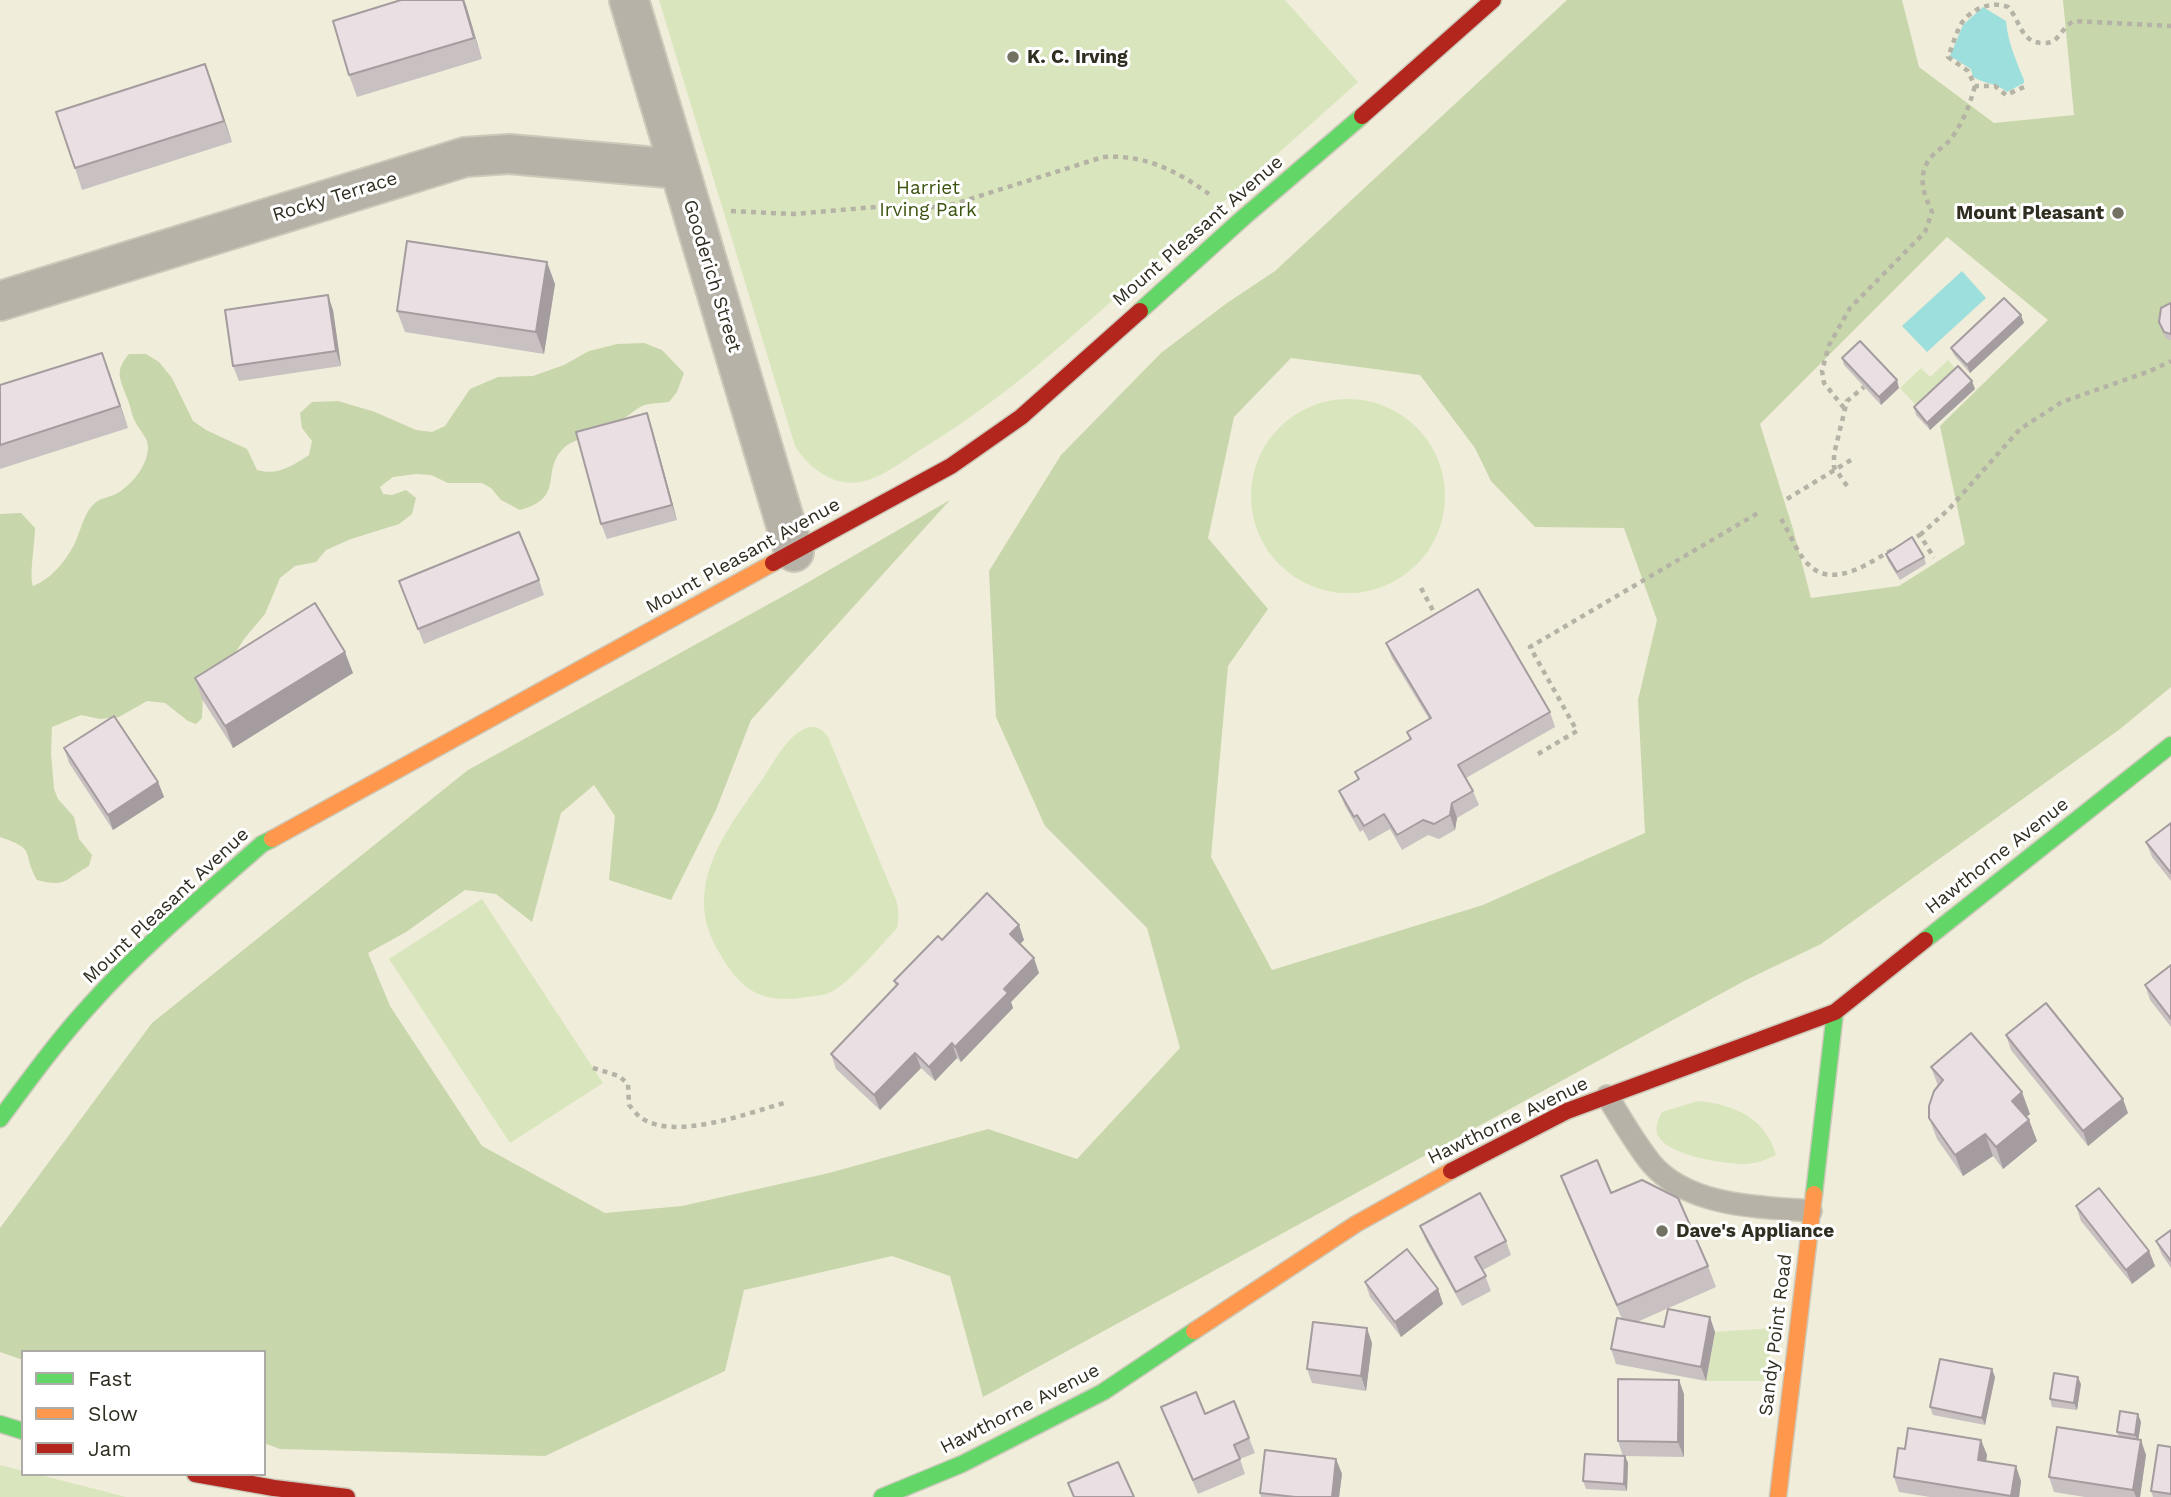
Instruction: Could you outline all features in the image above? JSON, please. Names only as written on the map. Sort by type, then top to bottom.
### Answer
[{"type":"street","name":"Gooderich Street","points":[[629,0],[794,552]]},
{"type":"street","name":"Mount Pleasant Avenue","points":[[0,1119],[41,1064],[138,955],[262,844],[951,466],[1021,417],[1243,218],[1493,0]]},
{"type":"street","name":"Rocky Terrace","points":[[0,302],[465,157],[509,154],[679,169]]},
{"type":"street","name":"Hawthorne Avenue","points":[[882,1497],[962,1464],[1103,1392],[1356,1224],[1567,1111],[1835,1012],[2171,745]]},
{"type":"street","name":"Sandy Point Road","points":[[1778,1497],[1835,1012]]},
{"type":"street","points":[[0,1424],[21,1430]]},
{"type":"street","points":[[206,1476],[347,1497]]},
{"type":"lane","points":[[1607,1096],[1653,1165],[1673,1182],[1706,1197],[1739,1205],[1811,1211]]},
{"type":"path","points":[[1844,408],[1824,383],[1822,371],[1829,345],[1850,309],[1925,232],[1932,212],[1923,193],[1923,176],[1932,156],[1951,140],[1962,121],[1975,86],[1968,71],[1948,57],[1961,24],[1987,1],[2000,2],[2008,8],[2023,34],[2029,40],[2039,43],[2052,43],[2057,40],[2068,24],[2074,21],[2171,26]]},
{"type":"path","points":[[1975,86],[1995,86],[2006,95],[2024,87]]},
{"type":"path","points":[[692,209],[794,214],[887,206],[926,208],[954,204],[1103,157],[1124,155],[1186,177],[1243,218]]},
{"type":"path","points":[[1781,519],[1809,565],[1826,574],[1844,574],[1920,535],[1950,509],[2020,429],[2062,402],[2171,361]]},
{"type":"path","points":[[1847,486],[1835,470],[1833,454],[1847,401],[1864,387]]},
{"type":"path","points":[[1787,499],[1852,460]]},
{"type":"path","points":[[1538,754],[1577,731],[1530,647],[1758,513]]},
{"type":"path","points":[[1920,535],[1934,558]]},
{"type":"path","points":[[1421,587],[1443,628]]},
{"type":"path","points":[[593,1069],[619,1076],[628,1084],[629,1105],[641,1118],[663,1126],[687,1128],[784,1103]]},
{"type":"green space","name":"Harriet Irving Park","points":[[659,0],[1285,0],[1358,82],[1010,388],[894,468],[869,480],[850,483],[822,474],[795,446]]},
{"type":"green space","points":[[1567,0],[1902,0],[1919,67],[1994,123],[2074,115],[2063,0],[2171,0],[2171,687],[2120,729],[1821,944],[1746,980],[983,1397],[950,1276],[892,1256],[744,1290],[725,1371],[545,1456],[280,1449],[266,1444],[266,1350],[21,1350],[21,1359],[0,1352],[0,1228],[152,1023],[468,770],[798,588],[950,500],[751,720],[716,810],[671,900],[609,880],[615,816],[594,785],[561,813],[532,922],[496,894],[465,890],[406,932],[368,953],[390,1006],[482,1146],[605,1213],[682,1206],[829,1173],[988,1129],[1077,1159],[1180,1048],[1147,928],[1045,826],[996,717],[989,571],[1061,455],[1161,353],[1275,271]],"holes":[[[1947,237],[2048,320],[1940,426],[1965,544],[1899,586],[1811,598],[1793,529],[1760,424]],[[1291,358],[1420,375],[1475,448],[1491,481],[1535,527],[1624,528],[1657,620],[1638,700],[1645,833],[1483,905],[1272,970],[1211,857],[1228,666],[1268,609],[1208,538],[1234,417]]]},
{"type":"green space","points":[[644,343],[662,350],[684,373],[677,392],[669,402],[642,406],[606,431],[566,446],[554,464],[544,498],[535,505],[520,510],[501,500],[491,488],[482,483],[448,483],[431,475],[393,477],[380,487],[383,494],[392,495],[406,490],[416,498],[412,514],[399,524],[326,550],[316,562],[295,566],[280,578],[265,614],[244,639],[221,675],[203,693],[202,718],[196,724],[165,703],[147,701],[119,717],[100,719],[81,715],[52,727],[54,789],[58,799],[74,817],[79,839],[92,855],[89,866],[60,883],[37,880],[27,852],[20,845],[0,837],[0,514],[21,513],[35,528],[33,586],[52,574],[66,558],[92,506],[116,494],[133,480],[145,461],[148,444],[133,417],[121,380],[121,366],[129,354],[146,354],[159,362],[172,378],[193,421],[247,449],[257,470],[271,472],[290,466],[309,455],[312,441],[302,428],[300,413],[312,402],[338,401],[375,412],[416,430],[432,432],[445,426],[470,389],[498,377],[533,376],[564,365],[589,351],[617,344]]},
{"type":"green space","points":[[1948,360],[1960,374],[1921,411],[1900,388],[1921,368],[1930,377]]},
{"type":"green space","points":[[1348,399],[1385,407],[1416,428],[1437,459],[1445,496],[1437,533],[1416,564],[1385,585],[1348,593],[1311,585],[1280,564],[1259,533],[1251,496],[1259,459],[1280,428],[1311,407]]},
{"type":"green space","points":[[809,727],[820,729],[828,737],[896,900],[898,921],[897,928],[840,987],[821,995],[778,999],[755,992],[728,967],[708,928],[704,899],[706,882],[716,851],[733,822],[788,742]]},
{"type":"green space","points":[[482,899],[603,1083],[510,1143],[389,959]]},
{"type":"green space","points":[[1698,1101],[1724,1106],[1746,1115],[1765,1131],[1776,1155],[1752,1163],[1723,1162],[1695,1157],[1662,1141],[1657,1128],[1662,1112]]},
{"type":"green space","points":[[1774,1328],[1766,1381],[1706,1381],[1715,1332]]},
{"type":"green space","points":[[0,1465],[21,1470],[21,1476],[44,1476],[126,1497],[0,1497]]},
{"type":"water","points":[[1983,7],[2006,21],[2010,44],[2024,80],[2024,83],[2007,92],[1973,77],[1971,69],[1950,56],[1963,25]]},
{"type":"water","points":[[1962,271],[1986,298],[1927,352],[1902,326]]},
{"type":"building","points":[[401,0],[463,0],[474,38],[349,75],[333,21]]},
{"type":"building","points":[[205,64],[224,121],[75,168],[56,112]]},
{"type":"building","points":[[407,241],[547,262],[536,332],[397,311]]},
{"type":"building","points":[[328,295],[336,351],[233,366],[225,310]]},
{"type":"building","points":[[2004,298],[2021,315],[1967,365],[1951,348]]},
{"type":"building","points":[[2171,303],[2171,334],[2164,332],[2159,322],[2161,308]]},
{"type":"building","points":[[1860,341],[1897,380],[1879,397],[1842,358]]},
{"type":"building","points":[[102,353],[120,406],[0,445],[0,385]]},
{"type":"building","points":[[1958,366],[1972,381],[1927,423],[1914,407]]},
{"type":"building","points":[[647,413],[672,505],[601,524],[576,432]]},
{"type":"building","points":[[519,532],[539,580],[418,629],[399,581]]},
{"type":"building","points":[[1912,537],[1924,557],[1897,572],[1886,554]]},
{"type":"building","points":[[1478,589],[1550,712],[1458,765],[1473,791],[1452,803],[1450,815],[1434,824],[1423,820],[1397,835],[1384,814],[1364,826],[1357,815],[1354,817],[1339,791],[1359,779],[1355,772],[1411,739],[1407,732],[1431,718],[1386,643]]},
{"type":"building","points":[[315,603],[345,652],[225,726],[195,678]]},
{"type":"building","points":[[114,716],[158,782],[108,815],[64,748]]},
{"type":"building","points":[[2171,823],[2171,873],[2146,842]]},
{"type":"building","points":[[987,893],[1019,925],[1010,934],[1034,958],[1004,989],[1008,993],[955,1047],[952,1043],[929,1067],[915,1053],[874,1095],[831,1054],[898,984],[894,981],[938,936],[942,940]]},
{"type":"building","points":[[2171,965],[2171,1019],[2145,985]]},
{"type":"building","points":[[2046,1003],[2123,1099],[2083,1131],[2006,1035]]},
{"type":"building","points":[[1971,1033],[2022,1092],[2012,1101],[2029,1120],[1996,1147],[1985,1134],[1955,1155],[1929,1118],[1929,1106],[1934,1091],[1943,1080],[1931,1067]]},
{"type":"building","points":[[1597,1160],[1611,1193],[1642,1180],[1678,1198],[1708,1266],[1617,1305],[1561,1176]]},
{"type":"building","points":[[2099,1188],[2149,1251],[2126,1270],[2076,1206]]},
{"type":"building","points":[[1480,1193],[1506,1241],[1475,1257],[1486,1276],[1456,1292],[1420,1226]]},
{"type":"building","points":[[2171,1230],[2171,1261],[2156,1241]]},
{"type":"building","points":[[1407,1249],[1438,1289],[1395,1322],[1365,1282]]},
{"type":"building","points":[[1668,1309],[1710,1317],[1701,1367],[1611,1349],[1617,1318],[1664,1327]]},
{"type":"building","points":[[1313,1322],[1367,1328],[1361,1376],[1307,1369]]},
{"type":"building","points":[[1940,1359],[1992,1369],[1982,1418],[1930,1407]]},
{"type":"building","points":[[2054,1373],[2078,1377],[2074,1403],[2050,1399]]},
{"type":"building","points":[[1618,1379],[1679,1380],[1678,1442],[1618,1441]]},
{"type":"building","points":[[1196,1392],[1205,1414],[1234,1401],[1249,1438],[1234,1445],[1240,1459],[1193,1480],[1161,1407]]},
{"type":"building","points":[[2120,1411],[2138,1414],[2135,1435],[2117,1432]]},
{"type":"building","points":[[2057,1427],[2141,1440],[2133,1490],[2049,1477]]},
{"type":"building","points":[[1908,1428],[1981,1440],[1978,1460],[2016,1466],[2011,1496],[1894,1477],[1898,1448],[1905,1449]]},
{"type":"building","points":[[2158,1445],[2171,1447],[2171,1494],[2151,1491]]},
{"type":"building","points":[[1265,1450],[1336,1459],[1332,1497],[1260,1493]]},
{"type":"building","points":[[1585,1454],[1625,1456],[1624,1484],[1583,1481]]},
{"type":"building","points":[[1118,1462],[1134,1497],[1074,1497],[1068,1483]]},
{"type":"traffic: fast","points":[[1140,311],[1362,116]]},
{"type":"traffic: fast","points":[[1925,940],[2171,745]]},
{"type":"traffic: fast","points":[[0,1119],[66,1033],[110,984],[195,902],[262,844],[272,839]]},
{"type":"traffic: fast","points":[[1814,1194],[1835,1012]]},
{"type":"traffic: fast","points":[[882,1497],[962,1464],[1103,1392],[1194,1331]]},
{"type":"traffic: fast","points":[[0,1424],[21,1430]]},
{"type":"traffic: slow","points":[[272,839],[773,563]]},
{"type":"traffic: slow","points":[[1194,1331],[1356,1224],[1451,1171]]},
{"type":"traffic: slow","points":[[1778,1497],[1814,1194]]},
{"type":"traffic: jam","points":[[1362,116],[1493,0]]},
{"type":"traffic: jam","points":[[773,563],[951,466],[1021,417],[1140,311]]},
{"type":"traffic: jam","points":[[1451,1171],[1567,1111],[1835,1012],[1925,940]]},
{"type":"traffic: jam","points":[[206,1476],[347,1497]]},
{"type":"place","name":"K. C. Irving","points":[[1013,57]]},
{"type":"place","name":"Mount Pleasant","points":[[2118,213]]},
{"type":"place","name":"Dave's Appliance","points":[[1662,1231]]}]
